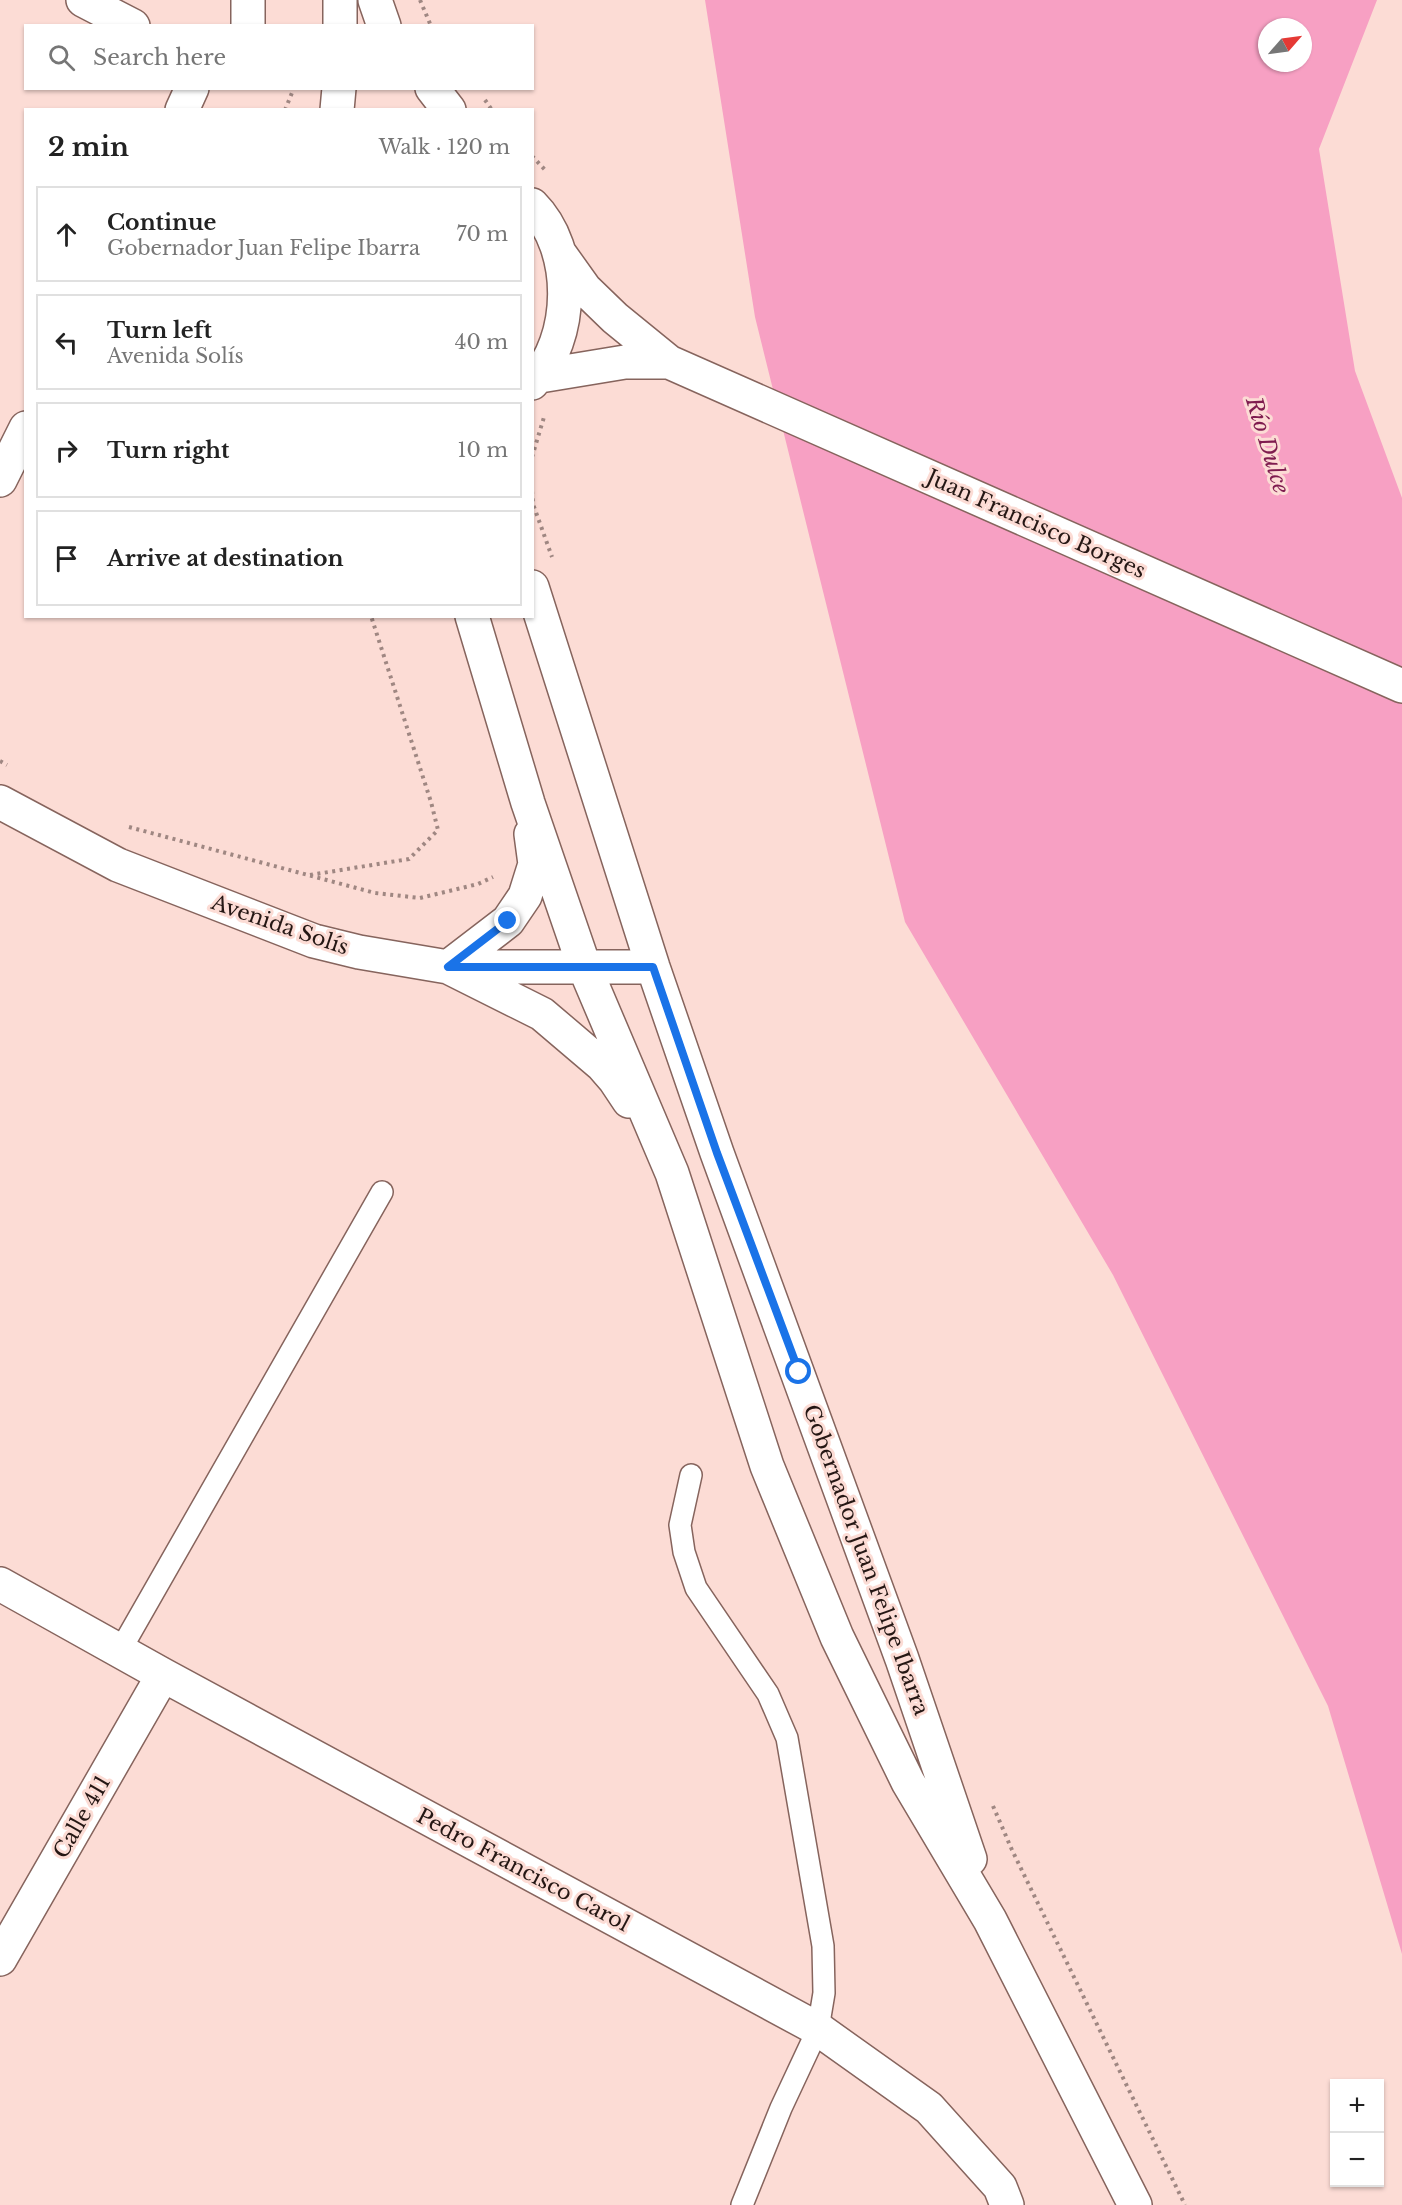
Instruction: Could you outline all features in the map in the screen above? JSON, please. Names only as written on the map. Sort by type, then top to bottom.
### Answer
[{"type":"street","points":[[83,0],[129,24]]},
{"type":"street","points":[[248,0],[248,24]]},
{"type":"street","points":[[340,0],[340,24]]},
{"type":"street","points":[[375,0],[383,24]]},
{"type":"street","points":[[183,108],[191,90]]},
{"type":"street","points":[[337,108],[339,90]]},
{"type":"street","points":[[434,90],[447,108]]},
{"type":"street","points":[[534,207],[541,214],[560,254],[566,297],[558,341],[536,380]]},
{"type":"street","name":"Juan Francisco Borges","points":[[560,254],[585,289],[615,318],[669,362],[1402,686]]},
{"type":"street","name":"Juan Francisco Borges","points":[[536,380],[625,362],[669,362]]},
{"type":"street","points":[[0,480],[24,432]]},
{"type":"street","name":"Gobernador Juan Felipe Ibarra","points":[[534,593],[653,967],[717,1153],[902,1659],[990,1920]]},
{"type":"street","name":"Gobernador Juan Felipe Ibarra","points":[[473,618],[528,803],[584,966],[672,1173],[767,1466],[837,1637],[908,1782],[990,1920],[1135,2205]]},
{"type":"street","name":"Avenida Solís","points":[[0,802],[118,865],[314,941],[359,952],[448,967],[653,967]]},
{"type":"street","points":[[528,803],[535,864],[525,896],[508,921],[448,967],[542,1014],[583,1048],[615,1080],[642,1120],[672,1173]]},
{"type":"street","name":"Pedro Francisco Carol","points":[[0,1584],[163,1675],[818,2029],[929,2109],[1000,2187],[1007,2205]]},
{"type":"street","name":"Calle 411","points":[[0,1959],[163,1675]]},
{"type":"lane","points":[[121,1650],[382,1192]]},
{"type":"lane","points":[[691,1475],[680,1525],[684,1552],[696,1588],[768,1694],[787,1738],[824,1946],[824,1993],[818,2029],[781,2108],[742,2205]]},
{"type":"path","points":[[420,0],[430,24]]},
{"type":"path","points":[[286,108],[293,90]]},
{"type":"path","points":[[534,507],[553,560]]},
{"type":"path","points":[[309,875],[409,859],[438,830],[373,618]]},
{"type":"path","points":[[0,761],[10,766]]},
{"type":"path","points":[[124,825],[375,893],[420,898],[478,884],[501,873]]},
{"type":"path","points":[[989,1795],[1012,1850],[1185,2205]]},
{"type":"water","name":"Río Dulce","points":[[705,0],[1377,0],[1319,149],[1355,371],[1402,498],[1402,1954],[1328,1706],[1113,1275],[905,922],[755,317]]},
{"type":"route","points":[[508,921],[448,967],[653,967],[717,1153],[799,1372]]}]
